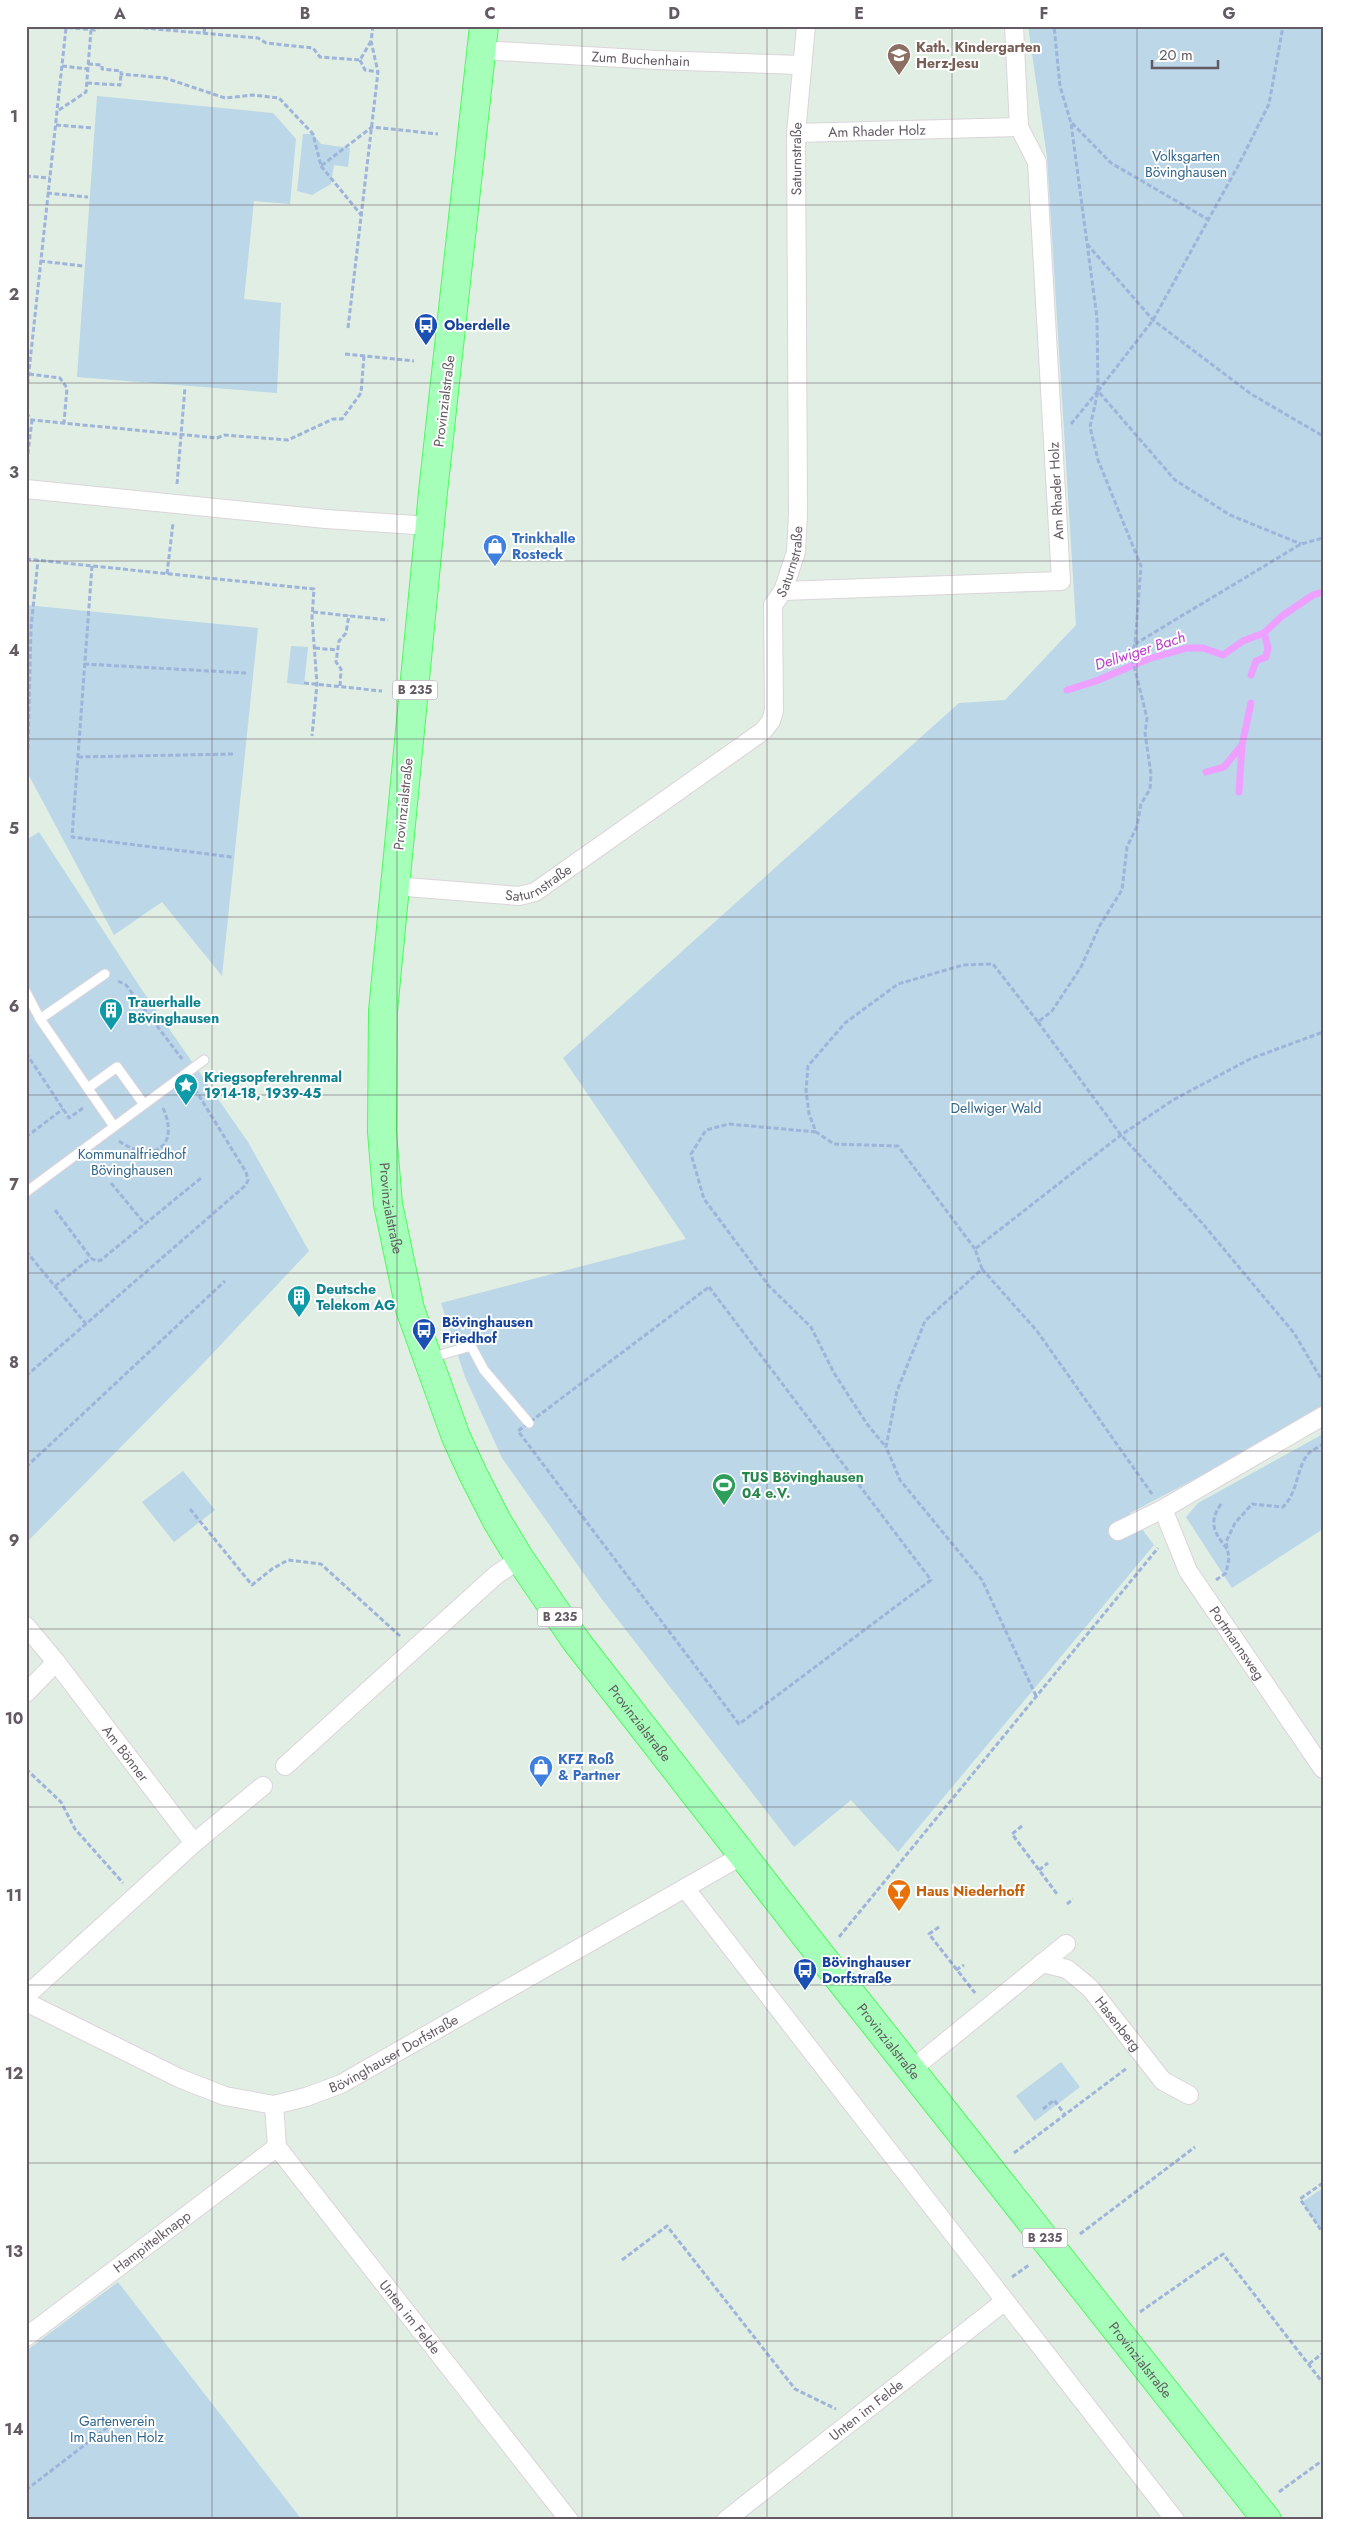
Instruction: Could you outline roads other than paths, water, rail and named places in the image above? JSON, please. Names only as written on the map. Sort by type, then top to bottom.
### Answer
[{"type":"main road","name":"Provinzialstraße","points":[[483,38],[430,526],[383,1011],[382,1132],[390,1221],[410,1310],[456,1437],[497,1521],[520,1559],[576,1641],[911,2070],[1267,2520]]},
{"type":"street","name":"Saturnstraße","points":[[394,886],[519,896],[535,892],[762,731],[772,721],[774,711],[772,605],[783,591],[796,552],[798,514],[796,133],[806,26]]},
{"type":"street","name":"Am Rhader Holz","points":[[783,591],[1061,581],[1037,162],[1019,127],[1014,26]]},
{"type":"street","name":"Zum Buchenhain","points":[[483,38],[656,60],[801,65]]},
{"type":"street","name":"Am Rhader Holz","points":[[796,133],[1019,127]]},
{"type":"street","points":[[26,489],[326,519],[430,526]]},
{"type":"street","points":[[1118,1531],[1162,1509],[1323,1416]]},
{"type":"street","name":"Portmannsweg","points":[[1162,1509],[1188,1571],[1323,1769]]},
{"type":"street","points":[[285,1766],[496,1575],[520,1559]]},
{"type":"street","name":"Am Bönner","points":[[26,1626],[56,1662],[194,1843]]},
{"type":"street","points":[[26,1693],[56,1662]]},
{"type":"street","points":[[26,1996],[194,1843],[263,1786]]},
{"type":"street","name":"Bövinghauser Dorfstraße","points":[[26,2002],[179,2078],[225,2096],[274,2104],[306,2097],[341,2084],[743,1855]]},
{"type":"street","points":[[685,1888],[1175,2520]]},
{"type":"street","points":[[911,2070],[1066,1944]]},
{"type":"street","name":"Hasenberg","points":[[1042,1962],[1067,1969],[1090,1988],[1163,2081],[1189,2095]]},
{"type":"street","points":[[274,2104],[277,2147]]},
{"type":"street","name":"Unten im Felde","points":[[277,2147],[568,2520]]},
{"type":"street","name":"Hampittelknapp","points":[[26,2337],[277,2147]]},
{"type":"street","name":"Unten im Felde","points":[[726,2520],[1005,2301]]},
{"type":"lane","points":[[40,1019],[105,974]]},
{"type":"lane","points":[[28,997],[40,1019],[96,1100],[111,1127]]},
{"type":"lane","points":[[26,1192],[143,1103],[204,1060]]},
{"type":"lane","points":[[88,1088],[117,1067],[143,1103]]},
{"type":"lane","points":[[427,1359],[471,1346],[484,1370],[528,1423]]},
{"type":"waterway","name":"Dellwiger Bach","points":[[1067,690],[1096,681],[1148,659],[1187,648],[1203,648],[1223,655],[1243,641],[1264,633],[1282,616],[1313,595],[1323,592]]},
{"type":"waterway","points":[[1251,675],[1256,661],[1266,657],[1268,648],[1264,633]]},
{"type":"waterway","points":[[1239,792],[1242,745],[1251,703]]},
{"type":"waterway","points":[[1206,772],[1224,767],[1242,745]]},
{"type":"place","name":"Kath. Kindergarten Herz-Jesu","points":[[899,76]]},
{"type":"place","name":"Oberdelle","points":[[426,346]]},
{"type":"place","name":"Trinkhalle Rosteck","points":[[495,567]]},
{"type":"place","name":"Trauerhalle Bövinghausen","points":[[111,1031]]},
{"type":"place","name":"Kriegsopferehrenmal 1914-18, 1939-45","points":[[186,1106]]},
{"type":"place","name":"Deutsche Telekom AG","points":[[299,1318]]},
{"type":"place","name":"Bövinghausen Friedhof","points":[[424,1351]]},
{"type":"place","name":"TUS Bövinghausen 04 e.V.","points":[[724,1506]]},
{"type":"place","name":"KFZ Roß & Partner","points":[[541,1788]]},
{"type":"place","name":"Haus Niederhoff","points":[[899,1912]]},
{"type":"place","name":"Bövinghauser Dorfstraße","points":[[805,1991]]},
{"type":"park label","name":"Volksgarten Bövinghausen","points":[[1186,164]]},
{"type":"park label","name":"Dellwiger Wald","points":[[996,1108]]},
{"type":"park label","name":"Kommunalfriedhof Bövinghausen","points":[[132,1162]]},
{"type":"park label","name":"Gartenverein Im Rauhen Holz","points":[[117,2430]]}]
